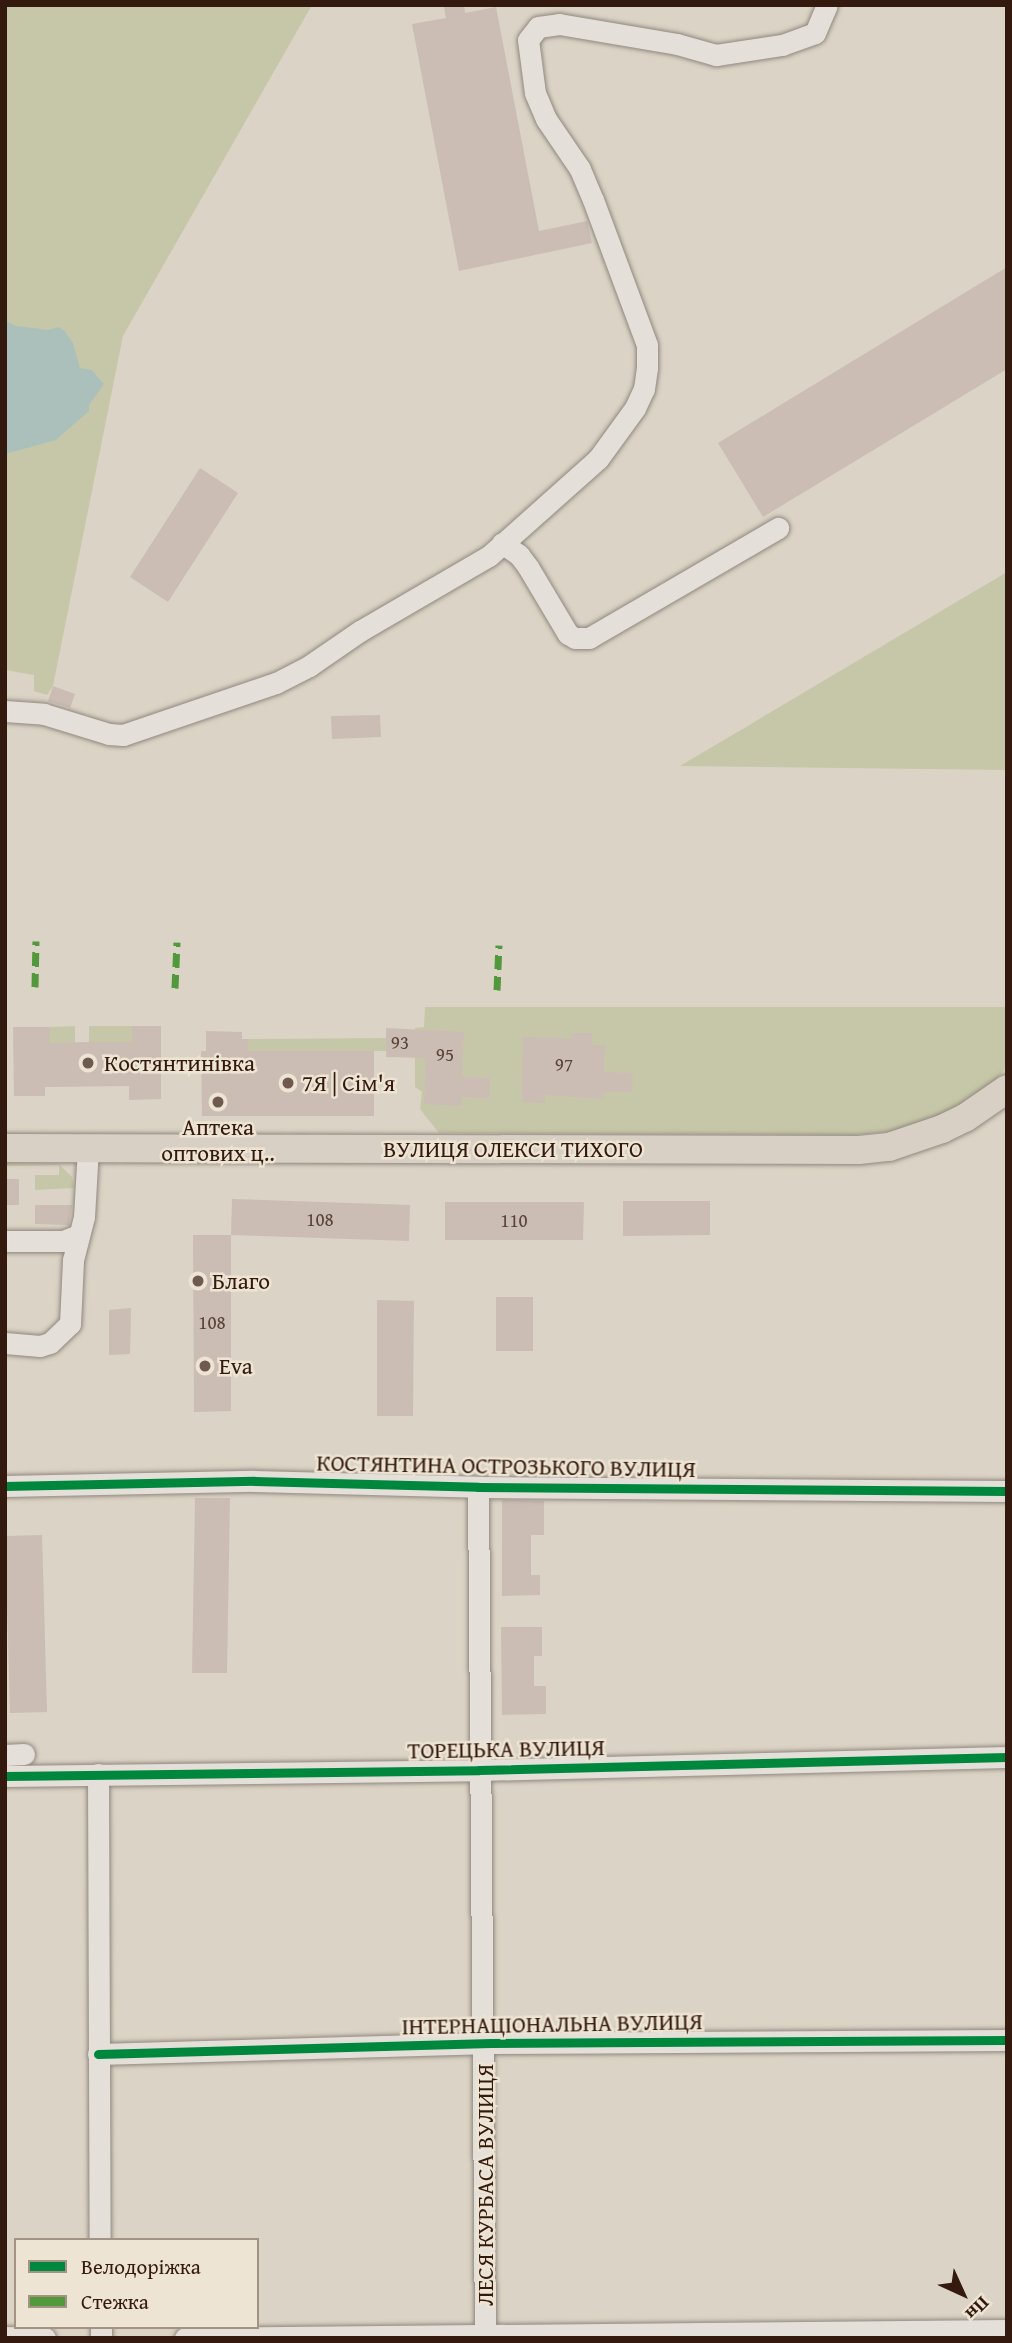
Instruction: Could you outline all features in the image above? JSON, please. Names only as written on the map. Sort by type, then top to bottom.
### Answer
[{"type":"main road","name":"ВУЛИЦЯ ОЛЕКСИ ТИХОГО","points":[[5,1147],[859,1150],[888,1146],[942,1129],[965,1118],[1007,1089]]},
{"type":"street","points":[[5,711],[44,714],[109,734],[123,735],[212,707],[276,683],[309,666],[360,631],[489,556],[598,459],[635,408],[644,389],[647,368],[647,345],[593,200],[580,169],[546,119],[534,93],[528,40],[538,27],[559,24],[677,44],[716,55],[782,45],[815,33],[827,5]]},
{"type":"street","points":[[502,543],[519,555],[528,567],[568,634],[575,638],[589,638],[778,528]]},
{"type":"street","points":[[5,1343],[40,1346],[50,1343],[70,1324],[74,1252],[84,1217],[88,1148]]},
{"type":"street","points":[[5,1241],[63,1241],[79,1235]]},
{"type":"street","name":"КОСТЯНТИНА ОСТРОЗЬКОГО ВУЛИЦЯ","points":[[5,1486],[254,1481],[478,1487],[1007,1491]]},
{"type":"street","name":"ЛЕСЯ КУРБАСА ВУЛИЦЯ","points":[[478,1487],[479,1770],[485,2043],[485,2336]]},
{"type":"street","name":"ТОРЕЦЬКА ВУЛИЦЯ","points":[[5,1776],[479,1770],[1007,1757]]},
{"type":"street","points":[[98,1774],[100,2238]]},
{"type":"street","name":"ІНТЕРНАЦІОНАЛЬНА ВУЛИЦЯ","points":[[99,2054],[485,2043],[1007,2040]]},
{"type":"street","points":[[185,2338],[1007,2330]]},
{"type":"street","points":[[5,2337],[45,2338]]},
{"type":"green space","points":[[5,5],[312,5],[123,336],[53,686],[47,695],[34,691],[34,675],[5,670]]},
{"type":"green space","points":[[1007,572],[1007,770],[680,766]]},
{"type":"green space","points":[[425,1007],[1007,1007],[1007,1066],[996,1080],[963,1106],[933,1120],[896,1131],[853,1135],[439,1133],[420,1109],[422,1092],[415,1087],[415,1028],[424,1027]]},
{"type":"green space","points":[[75,1026],[75,1043],[50,1043],[50,1027]]},
{"type":"green space","points":[[89,1026],[132,1026],[132,1042],[89,1042]]},
{"type":"green space","points":[[386,1038],[390,1051],[206,1051],[206,1048],[248,1048],[248,1039]]},
{"type":"green space","points":[[5,1163],[59,1164],[72,1177],[74,1188],[35,1190],[35,1175],[59,1175],[59,1165],[5,1166]]},
{"type":"water","points":[[5,320],[16,326],[49,330],[58,327],[64,330],[73,343],[80,368],[92,370],[104,384],[89,405],[89,411],[56,440],[5,454]]},
{"type":"building","points":[[464,5],[465,13],[496,7],[539,231],[587,221],[592,243],[459,271],[412,24],[446,18],[444,7]]},
{"type":"building","points":[[1007,267],[1007,369],[763,517],[718,443]]},
{"type":"building","points":[[200,468],[238,493],[168,602],[130,577]]},
{"type":"building","points":[[53,686],[75,694],[70,708],[48,701]]},
{"type":"building","points":[[380,715],[381,737],[332,739],[331,716]]},
{"type":"building","points":[[132,1026],[161,1026],[161,1099],[129,1100],[129,1086],[45,1087],[45,1096],[14,1096],[13,1027],[50,1027],[50,1043],[132,1042]]},
{"type":"building","points":[[386,1028],[464,1032],[462,1077],[490,1078],[489,1098],[462,1097],[462,1106],[424,1104],[426,1058],[386,1057]]},
{"type":"building","points":[[206,1031],[242,1032],[242,1039],[248,1039],[248,1051],[374,1051],[374,1116],[202,1116],[201,1051],[206,1051]]},
{"type":"building","points":[[572,1033],[592,1033],[592,1045],[605,1045],[604,1072],[633,1073],[632,1092],[604,1092],[603,1099],[545,1095],[545,1103],[522,1102],[523,1037],[572,1038]]},
{"type":"building","points":[[5,1179],[19,1179],[19,1205],[5,1205]]},
{"type":"building","points":[[232,1199],[410,1205],[409,1241],[231,1235]]},
{"type":"building","points":[[623,1201],[710,1201],[710,1235],[623,1236]]},
{"type":"building","points":[[445,1202],[584,1202],[583,1240],[445,1240]]},
{"type":"building","points":[[35,1205],[72,1205],[69,1225],[35,1224]]},
{"type":"building","points":[[193,1235],[231,1235],[231,1411],[194,1412]]},
{"type":"building","points":[[496,1297],[533,1297],[533,1351],[496,1351]]},
{"type":"building","points":[[377,1300],[414,1301],[413,1416],[377,1416]]},
{"type":"building","points":[[131,1308],[130,1354],[109,1355],[109,1310]]},
{"type":"building","points":[[195,1498],[230,1498],[227,1673],[192,1673]]},
{"type":"building","points":[[502,1500],[544,1501],[544,1535],[531,1535],[531,1575],[540,1575],[540,1595],[502,1596]]},
{"type":"building","points":[[42,1535],[47,1712],[10,1713],[5,1536]]},
{"type":"building","points":[[501,1627],[542,1627],[542,1656],[534,1656],[534,1686],[546,1686],[546,1714],[502,1715]]},
{"type":"marked path","points":[[35,987],[36,941]]},
{"type":"marked path","points":[[175,988],[177,942]]},
{"type":"marked path","points":[[497,990],[499,945]]},
{"type":"cycle path","points":[[5,1486],[254,1481],[478,1487],[1007,1491]]},
{"type":"cycle path","points":[[5,1776],[479,1770],[1007,1757]]},
{"type":"cycle path","points":[[98,2054],[491,2043],[1007,2040]]},
{"type":"place","name":"Костянтинівка","points":[[88,1063]]},
{"type":"place","name":"7Я | Сім'я","points":[[288,1083]]},
{"type":"place","name":"Аптека оптових ц‥","points":[[218,1102]]},
{"type":"place","name":"Благо","points":[[198,1281]]},
{"type":"place","name":"Eva","points":[[205,1366]]}]
